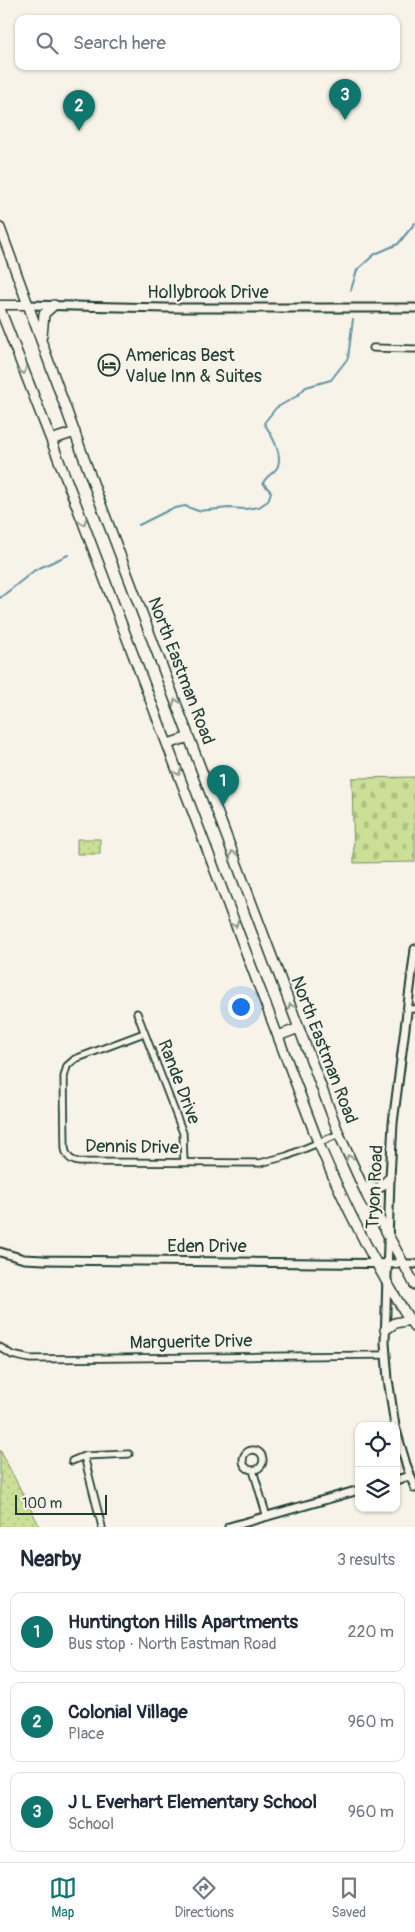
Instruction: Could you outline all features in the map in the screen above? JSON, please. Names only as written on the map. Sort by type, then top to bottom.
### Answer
[{"type":"main road","name":"North Eastman Road","points":[[0,228],[339,1134],[362,1187],[415,1285]]},
{"type":"main road","name":"Hollybrook Drive","points":[[0,304],[28,305]]},
{"type":"main road","points":[[42,342],[42,318],[54,305]]},
{"type":"main road","points":[[0,308],[168,744],[318,1142],[342,1197],[376,1263],[413,1324]]},
{"type":"main road","points":[[51,440],[75,432]]},
{"type":"main road","points":[[168,744],[189,736]]},
{"type":"main road","points":[[278,1036],[299,1028]]},
{"type":"main road","points":[[362,1187],[379,1188],[390,1178]]},
{"type":"main road","points":[[385,1330],[395,1323],[413,1324]]},
{"type":"street","name":"Hollybrook Drive","points":[[28,305],[415,308]]},
{"type":"street","points":[[373,348],[415,349]]},
{"type":"street","name":"Tryon Road","points":[[394,1422],[386,1355],[385,1330],[390,1178],[393,1123],[411,1009],[415,949]]},
{"type":"street","name":"Rande Drive","points":[[137,1013],[183,1133],[184,1163]]},
{"type":"street","name":"Dennis Drive","points":[[144,1033],[78,1058],[69,1064],[64,1077],[65,1151],[71,1159],[78,1162],[264,1162],[283,1158],[339,1134]]},
{"type":"street","name":"Eden Drive","points":[[0,1252],[24,1259],[44,1260],[415,1264]]},
{"type":"street","name":"Marguerite Drive","points":[[0,1347],[12,1355],[30,1359],[386,1355]]},
{"type":"street","points":[[400,1443],[415,1488]]},
{"type":"street","points":[[72,1461],[84,1456],[129,1454]]},
{"type":"street","points":[[84,1456],[102,1527]]},
{"type":"street","points":[[253,1470],[267,1517]]},
{"type":"street","points":[[400,1479],[410,1476]]},
{"type":"street","points":[[229,1527],[355,1491]]},
{"type":"green space","points":[[415,777],[415,862],[354,863],[352,778]]},
{"type":"green space","points":[[77,839],[100,839],[100,854],[77,854]]},
{"type":"green space","points":[[0,1450],[40,1527],[0,1527]]},
{"type":"waterway","points":[[351,290],[357,270],[375,254],[398,244],[415,223]]},
{"type":"waterway","points":[[139,525],[171,509],[185,506],[198,511],[229,508],[245,509],[259,507],[268,501],[271,492],[263,483],[277,468],[279,457],[276,445],[264,423],[276,408],[297,396],[306,387],[331,380],[348,358],[353,319]]},
{"type":"waterway","points":[[0,598],[35,570],[68,555]]},
{"type":"place","name":"J L Everhart Elementary School","points":[[345,120]]},
{"type":"place","name":"Colonial Village","points":[[79,131]]},
{"type":"place","name":"Americas Best Value Inn & Suites","points":[[109,365]]},
{"type":"place","name":"Huntington Hills Apartments","points":[[223,806]]}]
